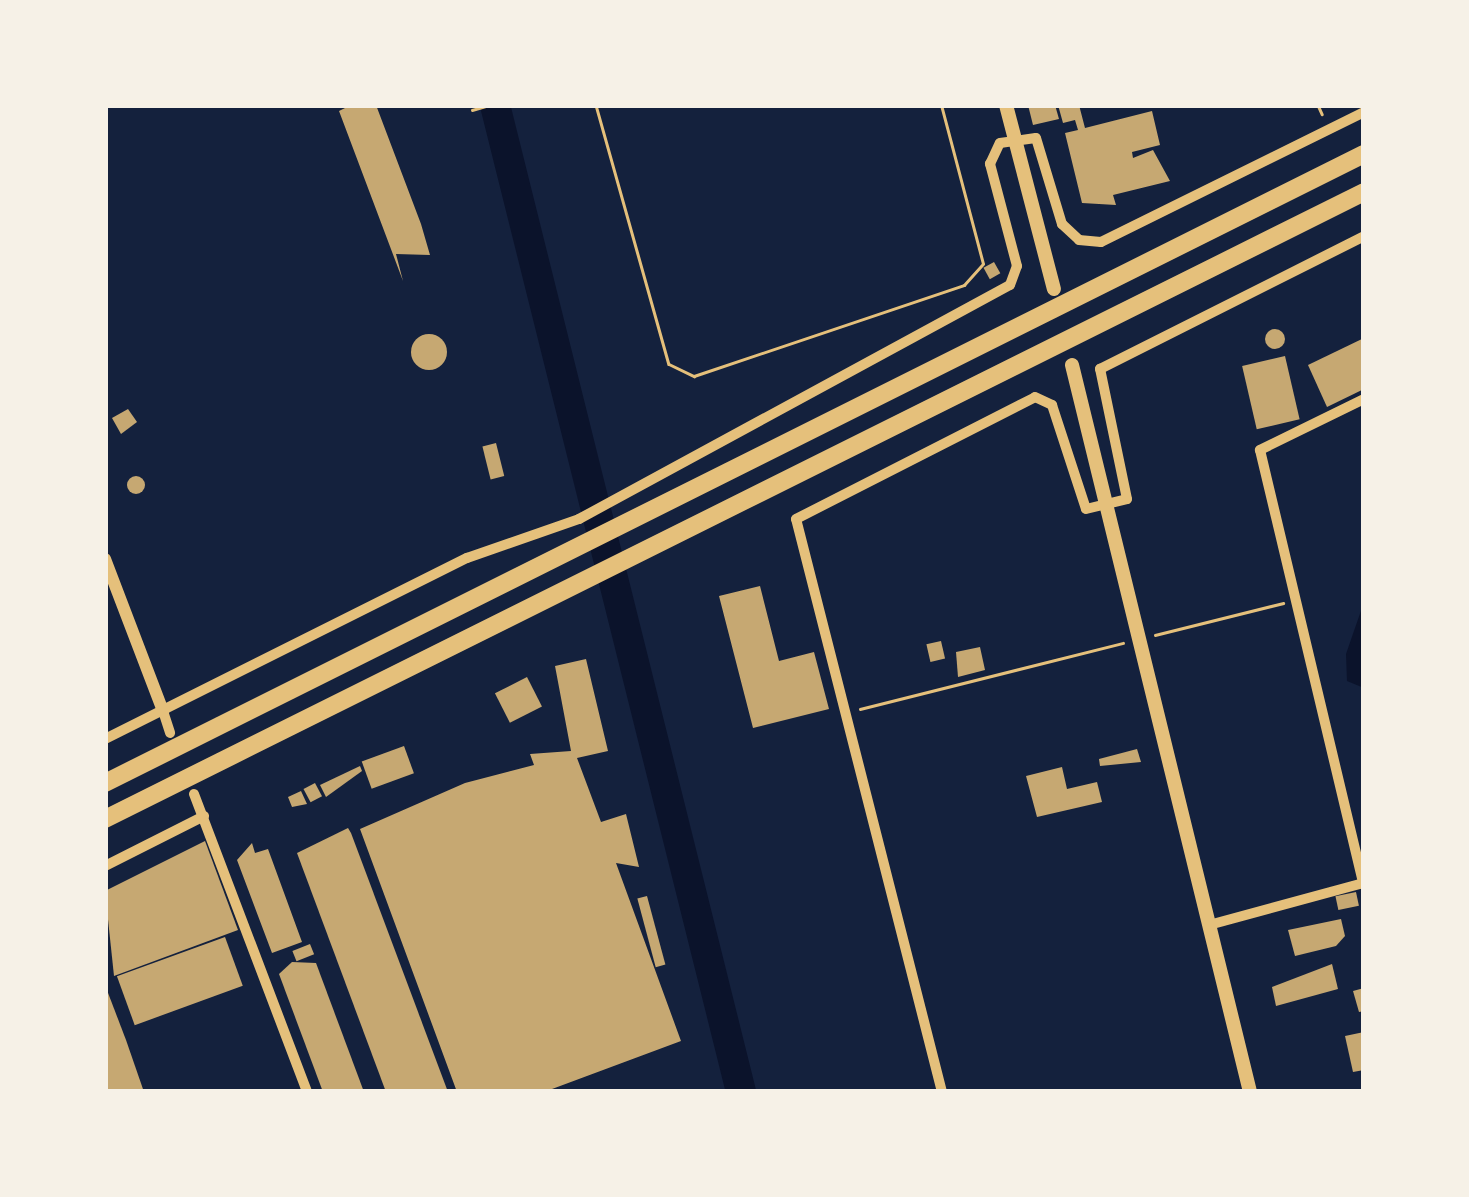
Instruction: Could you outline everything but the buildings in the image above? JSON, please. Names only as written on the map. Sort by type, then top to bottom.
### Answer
[{"type":"highway","points":[[105,783],[1364,154]]},
{"type":"highway","points":[[105,819],[1364,192]]},
{"type":"main road","points":[[1006,105],[1054,288]]},
{"type":"main road","points":[[1072,365],[1250,1092]]},
{"type":"street","points":[[105,740],[468,558],[580,518],[668,472],[782,401],[1010,285],[1017,266],[990,164],[1014,136],[1042,147],[1062,224],[1078,240],[1101,242],[1364,112]]},
{"type":"street","points":[[942,1092],[796,519],[1036,396],[1052,405],[1086,509],[1105,508],[1127,500],[1100,369],[1364,236]]},
{"type":"street","points":[[1209,924],[1364,884],[1260,450],[1364,399]]},
{"type":"street","points":[[105,558],[170,733]]},
{"type":"street","points":[[194,794],[307,1092]]},
{"type":"street","points":[[105,866],[204,816]]},
{"type":"path","points":[[472,110],[490,105]]},
{"type":"path","points":[[596,105],[669,364],[694,376],[964,285],[983,264],[940,105]]},
{"type":"path","points":[[848,712],[1297,599]]},
{"type":"water","points":[[1364,602],[1364,688],[1347,681],[1346,654]]},
{"type":"waterway","points":[[495,105],[741,1092]]}]
